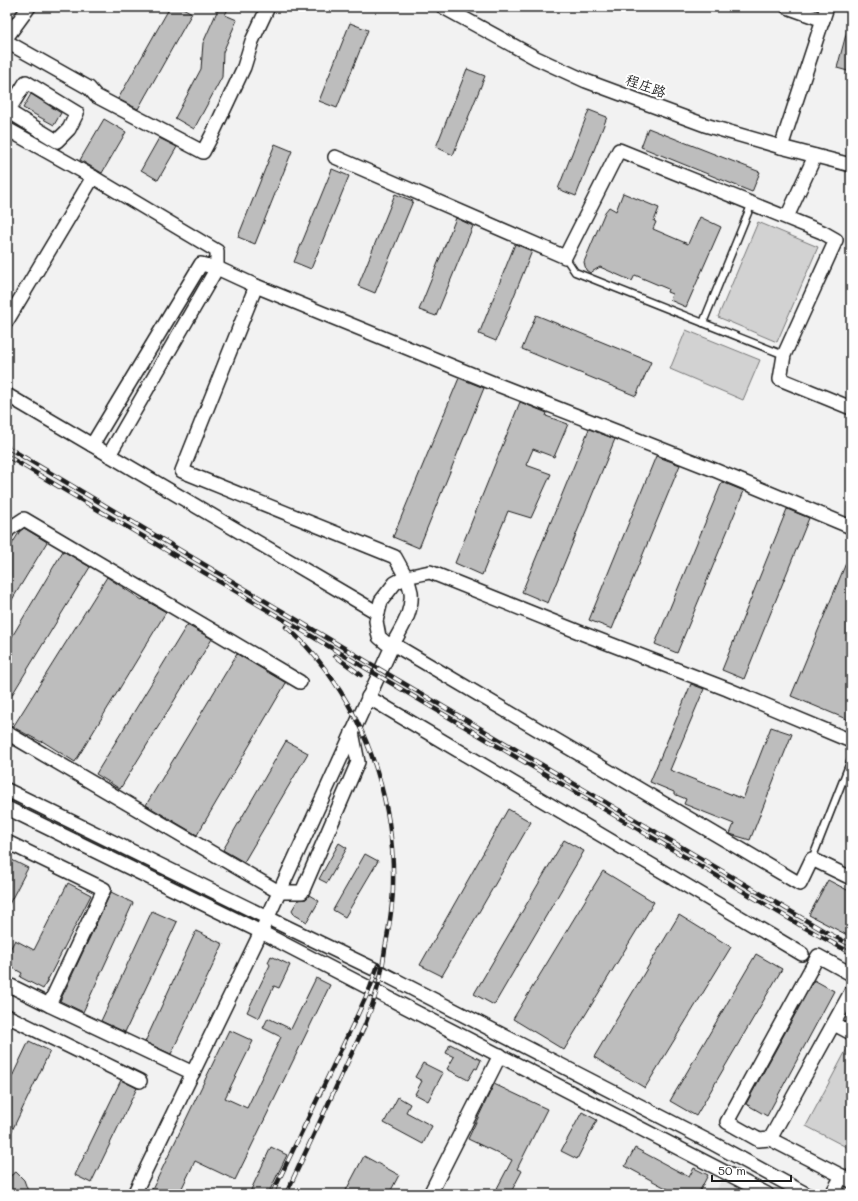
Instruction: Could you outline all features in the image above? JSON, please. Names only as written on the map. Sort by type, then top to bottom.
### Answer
[{"type":"street","points":[[7,37],[29,7]]},
{"type":"street","points":[[7,42],[89,88],[96,96],[203,152],[241,73],[252,41],[268,7]]},
{"type":"street","name":"程庄路","points":[[443,7],[530,55],[586,81],[705,125],[851,165]]},
{"type":"street","points":[[787,7],[822,20]]},
{"type":"street","points":[[781,147],[827,7]]},
{"type":"street","points":[[26,82],[77,113],[69,129],[57,141],[8,111],[26,82]]},
{"type":"street","points":[[7,129],[93,177],[218,251],[217,268],[109,455]]},
{"type":"street","points":[[334,157],[565,257],[619,150],[822,232],[836,240],[784,355],[780,379],[851,408]]},
{"type":"street","points":[[787,218],[815,156]]},
{"type":"street","points":[[7,321],[93,177]]},
{"type":"street","points":[[92,445],[200,264],[217,268],[256,286],[493,383],[712,469],[851,527]]},
{"type":"street","points":[[134,1194],[268,918],[368,697],[393,644],[407,620],[410,607],[411,591],[406,577],[395,557],[182,471],[256,286]]},
{"type":"street","points":[[7,395],[378,613]]},
{"type":"street","points":[[7,532],[9,528],[24,519],[300,682]]},
{"type":"street","points":[[851,741],[726,689],[430,572],[406,577],[395,583],[381,601],[376,621],[379,637],[386,644],[393,644],[800,884],[812,859],[851,878]]},
{"type":"street","points":[[368,697],[802,954]]},
{"type":"street","points":[[7,733],[279,892],[302,892],[358,762],[352,732]]},
{"type":"street","points":[[7,790],[381,973],[714,1144],[806,1194]]},
{"type":"street","points":[[7,808],[261,932],[767,1194]]},
{"type":"street","points":[[7,842],[104,889],[50,1005]]},
{"type":"street","points":[[832,1194],[847,1179],[770,1139],[759,1140],[727,1122],[818,956],[851,974]]},
{"type":"street","points":[[7,984],[193,1073]]},
{"type":"street","points":[[770,1139],[851,992]]},
{"type":"street","points":[[7,1016],[140,1080]]},
{"type":"street","points":[[834,1024],[851,1033]]},
{"type":"street","points":[[430,1194],[500,1055]]},
{"type":"lane","points":[[703,323],[752,203]]},
{"type":"lane","points":[[565,257],[575,272],[784,355]]},
{"type":"lane","points":[[812,859],[851,760]]},
{"type":"shaded area","points":[[758,222],[818,247],[777,342],[718,317]]},
{"type":"shaded area","points":[[686,330],[760,360],[743,400],[670,369]]},
{"type":"shaded area","points":[[849,1045],[851,1046],[850,1149],[806,1126]]},
{"type":"shaded area","points":[[722,1178],[752,1194],[715,1194]]},
{"type":"building","points":[[170,7],[181,7],[192,13],[138,109],[118,99]]},
{"type":"building","points":[[219,7],[229,7],[225,15],[237,20],[223,52],[222,77],[194,129],[175,118],[201,69],[203,43]]},
{"type":"building","points":[[350,23],[368,30],[337,108],[319,101]]},
{"type":"building","points":[[848,27],[851,28],[851,72],[837,68]]},
{"type":"building","points":[[467,69],[485,76],[453,155],[436,147]]},
{"type":"building","points":[[31,94],[61,113],[54,125],[23,108]]},
{"type":"building","points":[[589,110],[607,117],[576,196],[558,189]]},
{"type":"building","points":[[104,119],[126,132],[102,173],[80,160]]},
{"type":"building","points":[[648,128],[760,172],[752,192],[641,147]]},
{"type":"building","points":[[159,138],[177,147],[158,180],[141,170]]},
{"type":"building","points":[[275,144],[292,151],[255,244],[238,237]]},
{"type":"building","points":[[332,169],[349,176],[311,269],[294,262]]},
{"type":"building","points":[[623,193],[659,208],[654,221],[656,222],[653,229],[688,244],[700,217],[721,227],[686,307],[670,300],[672,294],[667,292],[668,289],[635,275],[632,281],[600,267],[590,273],[586,270],[584,262],[605,212],[609,207],[616,211]]},
{"type":"building","points":[[395,194],[413,201],[375,293],[358,286]]},
{"type":"building","points":[[456,218],[473,226],[436,316],[419,310]]},
{"type":"building","points":[[515,244],[532,251],[496,341],[479,334]]},
{"type":"building","points":[[536,315],[651,362],[636,396],[522,349]]},
{"type":"building","points":[[459,378],[484,388],[419,548],[393,537]]},
{"type":"building","points":[[520,402],[547,413],[546,416],[568,424],[554,457],[533,449],[526,465],[551,474],[531,518],[508,511],[482,575],[455,563]]},
{"type":"building","points":[[589,429],[615,439],[548,603],[522,592]]},
{"type":"building","points":[[656,456],[680,465],[612,629],[589,620]]},
{"type":"building","points":[[722,482],[744,491],[677,653],[655,644]]},
{"type":"building","points":[[787,509],[809,518],[744,679],[722,670]]},
{"type":"building","points":[[24,528],[47,542],[7,608],[7,552],[20,531]]},
{"type":"building","points":[[63,551],[90,567],[7,703],[7,645]]},
{"type":"building","points":[[851,551],[851,721],[791,696]]},
{"type":"building","points":[[107,577],[142,600],[143,599],[166,612],[75,762],[42,741],[41,742],[13,727]]},
{"type":"building","points":[[187,625],[212,639],[120,789],[96,774]]},
{"type":"building","points":[[237,654],[286,683],[197,835],[146,805]]},
{"type":"building","points":[[691,684],[704,689],[670,770],[743,799],[771,727],[792,734],[750,840],[730,834],[734,824],[684,804],[686,799],[674,794],[674,792],[650,782]]},
{"type":"building","points":[[286,741],[308,753],[244,862],[223,850]]},
{"type":"building","points":[[508,809],[531,822],[442,976],[420,965]]},
{"type":"building","points":[[564,840],[584,851],[494,1005],[474,994]]},
{"type":"building","points":[[339,843],[347,848],[327,883],[319,879]]},
{"type":"building","points":[[365,854],[378,861],[345,917],[333,910]]},
{"type":"building","points":[[10,859],[28,868],[7,908],[7,864]]},
{"type":"building","points":[[603,871],[654,902],[564,1050],[513,1019]]},
{"type":"building","points":[[828,880],[851,892],[851,937],[809,915]]},
{"type":"building","points":[[68,883],[91,895],[43,989],[20,977],[22,973],[7,965],[7,955],[15,940],[34,950]]},
{"type":"building","points":[[111,892],[133,903],[83,1012],[60,1001]]},
{"type":"building","points":[[309,895],[319,901],[307,922],[295,915],[292,910],[298,900],[306,899]]},
{"type":"building","points":[[152,911],[177,922],[125,1032],[101,1021]]},
{"type":"building","points":[[679,915],[731,947],[645,1088],[594,1057]]},
{"type":"building","points":[[196,931],[223,944],[171,1054],[145,1042]]},
{"type":"building","points":[[756,954],[782,969],[696,1116],[670,1101]]},
{"type":"building","points":[[271,956],[290,965],[279,988],[274,986],[259,1018],[247,1012],[270,965],[268,962]]},
{"type":"building","points":[[316,978],[330,985],[235,1180],[195,1161],[179,1194],[150,1194],[229,1030],[253,1041],[225,1098],[247,1108],[281,1037],[263,1028],[268,1018],[291,1029]]},
{"type":"building","points":[[814,980],[834,991],[767,1116],[746,1104]]},
{"type":"building","points":[[29,1041],[50,1051],[7,1141],[7,1087]]},
{"type":"building","points":[[450,1044],[481,1060],[477,1069],[475,1068],[468,1080],[447,1069],[454,1057],[446,1053]]},
{"type":"building","points":[[423,1063],[443,1073],[428,1101],[415,1094],[422,1081],[415,1077]]},
{"type":"building","points":[[121,1080],[137,1088],[91,1183],[75,1175]]},
{"type":"building","points":[[494,1084],[547,1109],[517,1169],[522,1171],[510,1194],[494,1194],[512,1160],[468,1139]]},
{"type":"building","points":[[398,1097],[410,1104],[406,1112],[432,1126],[423,1144],[384,1123]]},
{"type":"building","points":[[582,1112],[597,1120],[577,1159],[561,1151]]},
{"type":"building","points":[[271,1147],[287,1155],[268,1194],[249,1194]]},
{"type":"building","points":[[635,1148],[689,1177],[694,1168],[708,1175],[698,1194],[677,1194],[625,1166]]},
{"type":"building","points":[[364,1156],[399,1175],[389,1194],[344,1194]]},
{"type":"building","points":[[16,1172],[24,1180],[29,1194],[7,1194],[7,1178]]},
{"type":"railway","points":[[7,447],[381,670],[824,931],[851,945]]},
{"type":"railway","points":[[7,456],[800,925],[851,953]]},
{"type":"railway","points":[[286,627],[307,647],[325,669],[355,718],[377,771],[390,828],[393,856],[392,901],[382,971],[378,988],[365,1025],[286,1194]]},
{"type":"railway","points":[[335,656],[361,675]]},
{"type":"railway","points":[[272,1194],[370,988],[378,965]]}]
